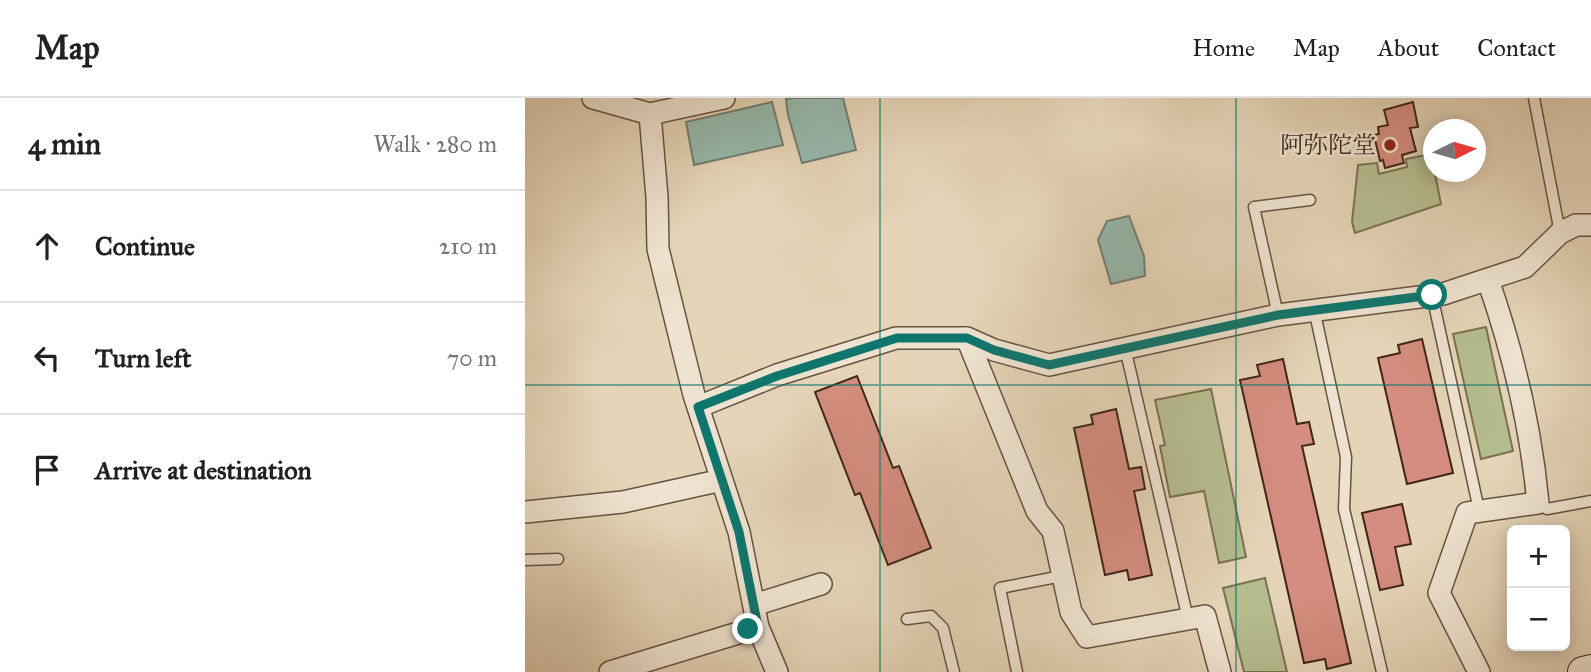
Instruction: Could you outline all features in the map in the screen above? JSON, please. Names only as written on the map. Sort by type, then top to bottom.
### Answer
[{"type":"street","points":[[593,98],[650,114],[724,98]]},
{"type":"street","points":[[650,114],[658,249],[698,407],[739,532],[758,627],[777,672]]},
{"type":"street","points":[[698,407],[777,376],[897,338],[967,338],[994,350],[1049,365],[1278,315],[1432,295],[1488,281],[1524,267],[1560,233],[1576,225],[1591,225]]},
{"type":"street","points":[[1479,672],[1439,593],[1467,513],[1538,503],[1535,467],[1517,380],[1488,281]]},
{"type":"street","points":[[967,338],[1037,511],[1053,531],[1071,612],[1087,637],[1205,616],[1220,672]]},
{"type":"street","points":[[525,512],[623,502],[722,480]]},
{"type":"street","points":[[754,605],[821,584]]},
{"type":"street","points":[[621,670],[758,627]]},
{"type":"street","points":[[1583,672],[1591,670]]},
{"type":"lane","points":[[1534,98],[1560,233]]},
{"type":"lane","points":[[1278,315],[1254,207],[1310,200]]},
{"type":"lane","points":[[1432,295],[1479,510]]},
{"type":"lane","points":[[1314,309],[1346,457],[1344,509],[1382,672]]},
{"type":"lane","points":[[1125,348],[1188,619]]},
{"type":"lane","points":[[1538,503],[1547,509],[1591,501]]},
{"type":"lane","points":[[525,560],[558,559]]},
{"type":"lane","points":[[1017,672],[1000,588],[1062,576]]},
{"type":"lane","points":[[907,619],[931,616],[943,628],[954,672]]},
{"type":"green space","points":[[1423,156],[1423,182],[1437,182],[1441,204],[1355,233],[1352,222],[1358,165],[1377,163],[1379,174],[1407,167],[1406,159]]},
{"type":"green space","points":[[1486,327],[1513,451],[1481,459],[1453,334]]},
{"type":"green space","points":[[1211,389],[1246,557],[1219,563],[1204,491],[1170,497],[1160,446],[1165,445],[1155,400]]},
{"type":"green space","points":[[1265,578],[1287,672],[1244,672],[1223,588]]},
{"type":"water","points":[[843,98],[856,150],[802,163],[786,99]]},
{"type":"water","points":[[772,102],[783,145],[694,165],[686,122]]},
{"type":"water","points":[[1129,216],[1144,256],[1145,276],[1111,284],[1098,240],[1107,221]]},
{"type":"building","points":[[1413,102],[1418,127],[1410,128],[1416,151],[1402,155],[1404,163],[1385,168],[1383,160],[1380,161],[1374,135],[1379,134],[1378,127],[1388,125],[1384,110]]},
{"type":"building","points":[[1422,339],[1453,473],[1407,484],[1378,358],[1400,353],[1398,345]]},
{"type":"building","points":[[1283,359],[1297,424],[1309,422],[1314,444],[1302,446],[1351,663],[1327,669],[1325,659],[1304,663],[1240,380],[1260,376],[1257,365]]},
{"type":"building","points":[[857,376],[893,468],[899,466],[931,548],[888,565],[860,493],[855,495],[815,392]]},
{"type":"building","points":[[1116,409],[1129,469],[1141,467],[1145,489],[1134,491],[1152,575],[1129,580],[1127,570],[1105,575],[1074,428],[1093,424],[1091,415]]},
{"type":"building","points":[[1402,504],[1411,544],[1395,547],[1403,585],[1380,590],[1362,513]]},
{"type":"place","name":"阿弥陀堂","points":[[1390,145]]},
{"type":"route","points":[[748,629],[758,627],[739,532],[698,407],[777,376],[897,338],[959,336],[994,350],[1049,365],[1278,315],[1432,295]]}]
